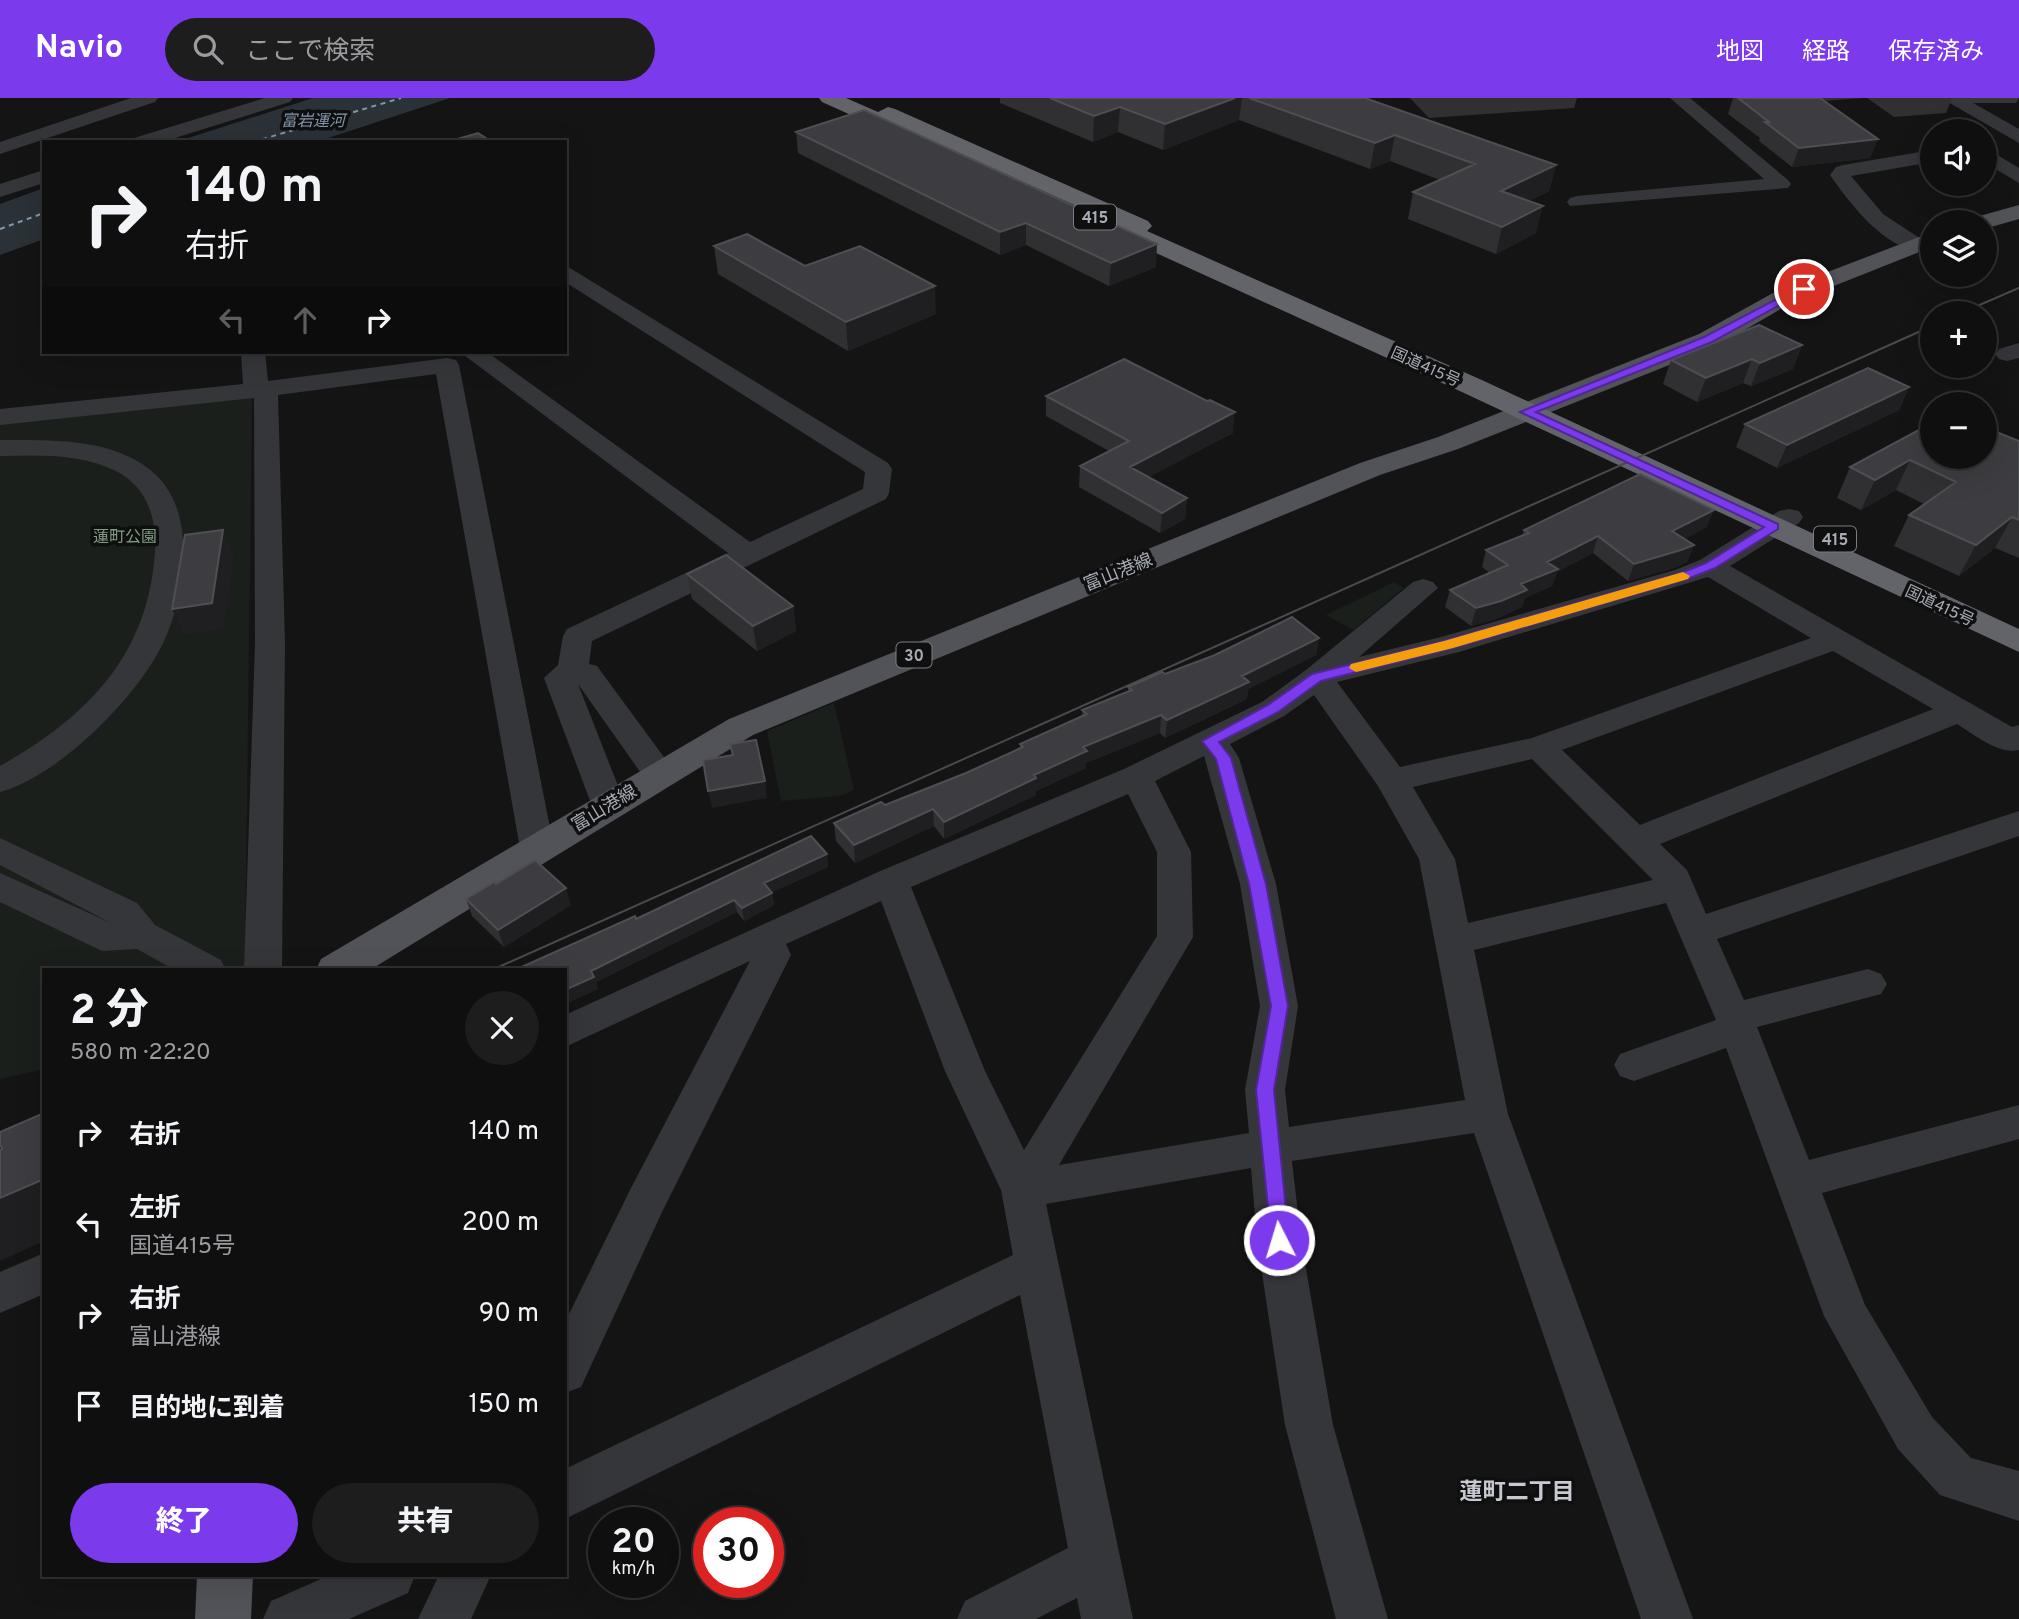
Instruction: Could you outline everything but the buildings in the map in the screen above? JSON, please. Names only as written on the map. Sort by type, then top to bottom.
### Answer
[{"type":"highway","name":"国道415号","points":[[829,98],[1536,408]]},
{"type":"highway","name":"国道415号","points":[[854,98],[1781,522],[2019,624]]},
{"type":"highway","name":"国道415号","points":[[1781,522],[2019,642]]},
{"type":"main road","points":[[1997,218],[2019,212]]},
{"type":"main road","name":"富山港線","points":[[339,968],[741,727],[1370,469],[1448,443],[1708,340],[1782,299],[1920,242]]},
{"type":"main road","points":[[223,1619],[225,1577]]},
{"type":"street","points":[[106,112],[128,98]]},
{"type":"street","points":[[0,148],[149,98]]},
{"type":"street","points":[[148,140],[284,98]]},
{"type":"street","points":[[1577,202],[1781,184],[1679,98]]},
{"type":"street","points":[[2016,98],[1950,98],[2019,137]]},
{"type":"street","points":[[1997,143],[2019,137]]},
{"type":"street","points":[[1920,158],[1843,171],[1840,175],[1876,218],[1920,240]]},
{"type":"street","points":[[1997,162],[2019,177]]},
{"type":"street","points":[[0,191],[42,177]]},
{"type":"street","points":[[567,273],[879,469],[876,493],[578,636],[573,670]]},
{"type":"street","points":[[253,354],[261,390],[270,644],[263,968]]},
{"type":"street","points":[[475,354],[748,554]]},
{"type":"street","points":[[0,416],[261,390],[447,365],[537,848]]},
{"type":"street","points":[[0,448],[43,446],[96,453],[131,469],[157,488],[170,522],[172,550],[160,617],[139,659],[101,707],[38,760],[0,781]]},
{"type":"street","points":[[1317,677],[1448,645],[1710,566],[1781,522]]},
{"type":"street","points":[[1710,566],[2016,741]]},
{"type":"street","points":[[567,1031],[891,881],[1136,777],[1273,709],[1317,677],[1423,588]]},
{"type":"street","points":[[1392,780],[1539,747],[1836,639]]},
{"type":"street","points":[[609,806],[560,678],[573,670],[586,673],[660,775]]},
{"type":"street","points":[[1317,677],[1392,780],[1437,859],[1488,1114],[1667,1619]]},
{"type":"street","points":[[1634,841],[1959,710]]},
{"type":"street","points":[[1210,741],[1223,758],[1258,884],[1279,1006],[1265,1090],[1279,1240],[1309,1425],[1362,1619]]},
{"type":"street","points":[[1539,747],[1674,879],[1736,1023],[1847,1316],[1915,1433],[1956,1478],[2019,1496]]},
{"type":"street","points":[[1022,1190],[1175,937],[1174,852],[1136,777]]},
{"type":"street","points":[[1695,932],[2019,822]]},
{"type":"street","points":[[0,850],[124,913],[142,935],[204,968]]},
{"type":"street","points":[[891,881],[965,1071],[1022,1190],[1107,1619]]},
{"type":"street","points":[[0,886],[102,937],[142,935]]},
{"type":"street","points":[[1453,941],[1677,887]]},
{"type":"street","points":[[567,1367],[646,1201],[772,955],[765,938]]},
{"type":"street","points":[[1634,1065],[1736,1023],[1868,984]]},
{"type":"street","points":[[1022,1190],[1270,1147],[1488,1114]]},
{"type":"street","points":[[1795,1182],[2019,1122]]},
{"type":"street","points":[[567,1494],[1036,1265]]},
{"type":"street","points":[[0,1293],[42,1274]]},
{"type":"street","points":[[983,1619],[1096,1561]]},
{"type":"street","points":[[289,1619],[385,1577]]},
{"type":"street","points":[[443,1619],[465,1577]]},
{"type":"green space","name":"蓮町公園","points":[[252,395],[245,965],[244,968],[42,968],[42,1069],[0,1079],[0,423]]},
{"type":"green space","points":[[1394,582],[1404,588],[1353,630],[1326,615]]},
{"type":"green space","points":[[834,703],[854,790],[840,796],[781,801],[767,731]]},
{"type":"water","name":"富岩運河","points":[[313,98],[450,98],[322,140],[182,140]]},
{"type":"water","points":[[42,189],[42,240],[0,255],[0,204]]},
{"type":"ferry route","points":[[260,140],[401,98]]},
{"type":"ferry route","points":[[0,229],[42,214]]},
{"type":"tram line","points":[[1989,301],[2019,288]]},
{"type":"tram line","points":[[496,968],[1920,331]]},
{"type":"slow traffic","points":[[1356,668],[1448,645],[1683,576]]},
{"type":"district","name":"蓮町二丁目","points":[[1517,1491]]},
{"type":"route","points":[[1279,1240],[1265,1090],[1279,1006],[1258,884],[1223,758],[1210,741],[1273,709],[1317,677],[1448,645],[1685,576],[1710,566],[1774,526],[1526,412],[1708,340],[1804,289]]}]
